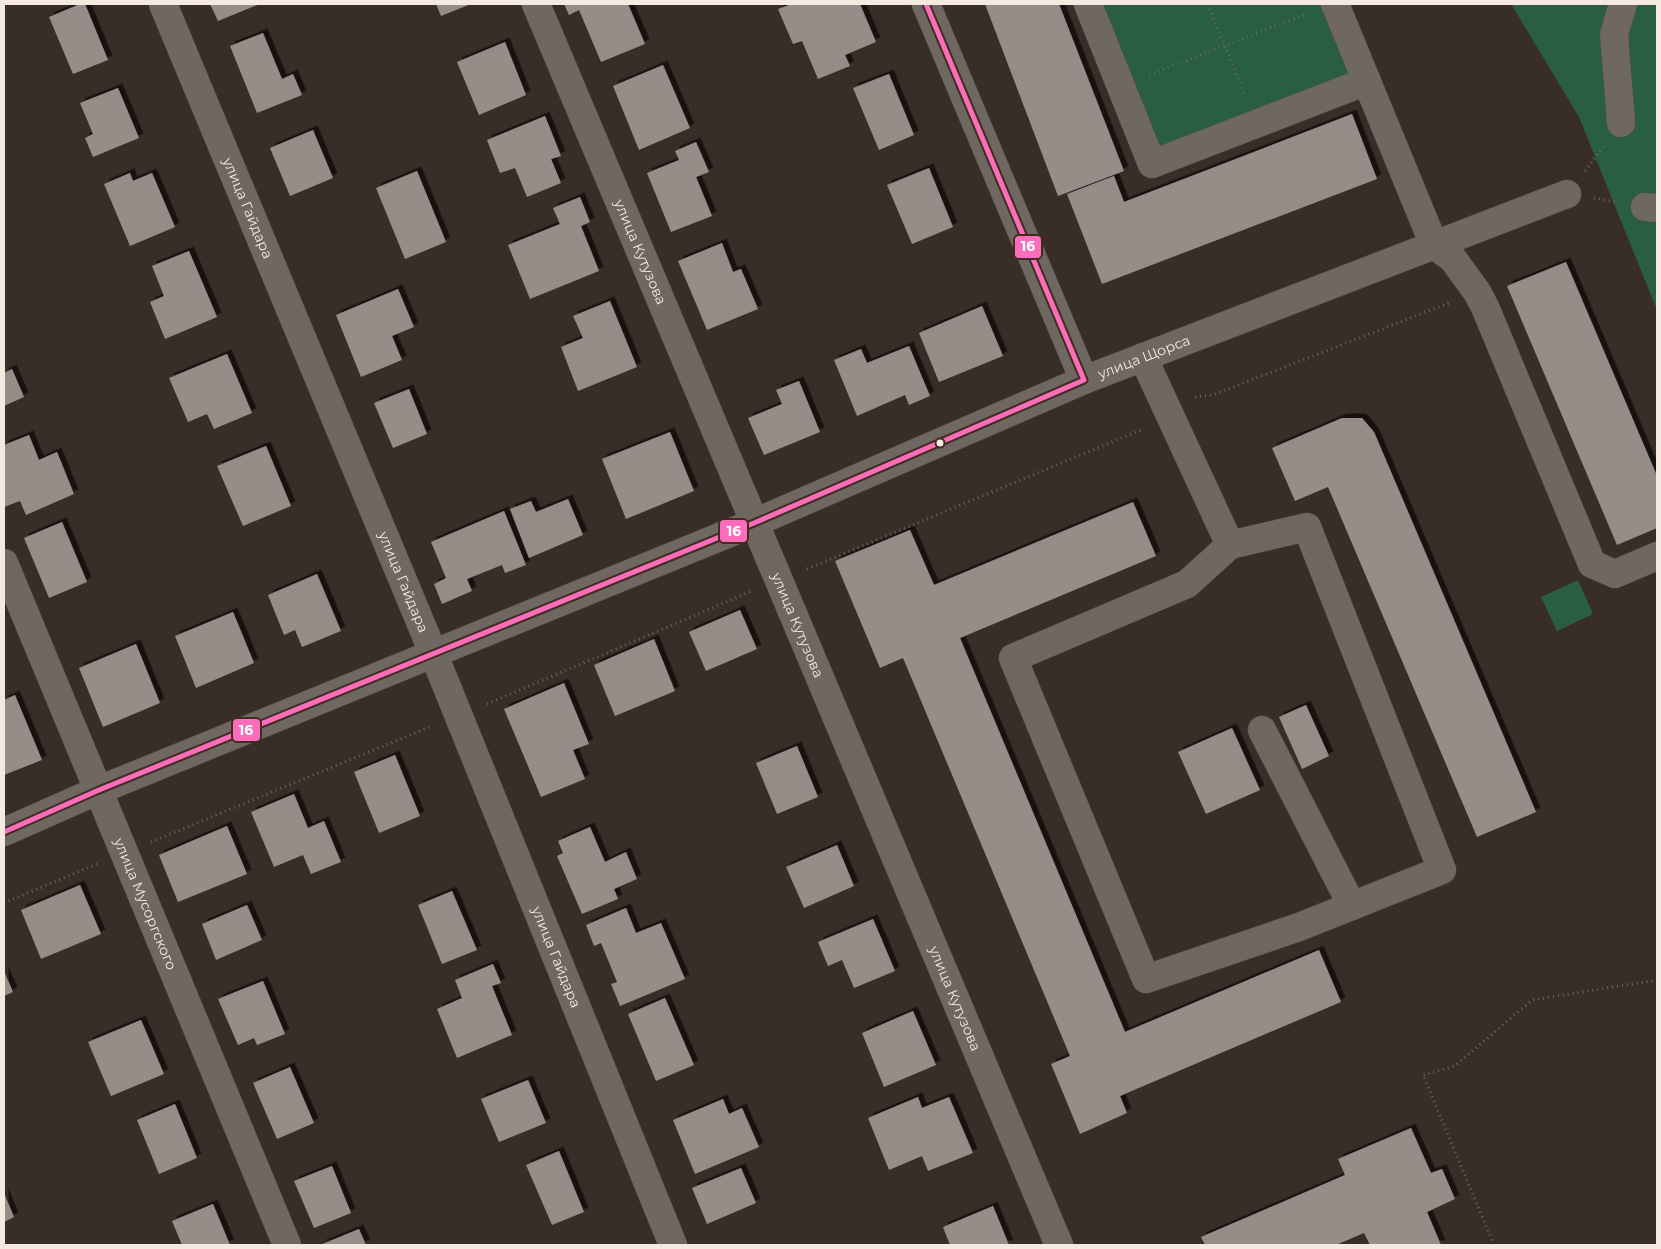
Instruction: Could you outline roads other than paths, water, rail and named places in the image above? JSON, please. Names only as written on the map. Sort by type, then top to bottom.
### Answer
[{"type":"street","name":"улица Гайдара","points":[[164,4],[434,655],[673,1245]]},
{"type":"street","name":"улица Кутузова","points":[[536,4],[1058,1245]]},
{"type":"street","points":[[926,4],[1084,380]]},
{"type":"street","points":[[1088,4],[1152,164],[1367,82]]},
{"type":"street","points":[[1621,123],[1614,34],[1623,4]]},
{"type":"street","points":[[1325,7],[1367,82],[1434,245],[1454,259],[1477,292],[1592,564],[1615,574],[1657,556]]},
{"type":"street","name":"улица Щорса","points":[[4,832],[99,790],[754,523],[1084,380],[1568,194]]},
{"type":"street","points":[[1143,357],[1230,545]]},
{"type":"street","points":[[1307,527],[1442,870],[1299,927],[1146,979],[1013,658],[1187,584],[1230,545],[1307,527]]},
{"type":"street","name":"улица Мусоргского","points":[[4,563],[287,1245]]},
{"type":"street","points":[[1262,730],[1352,906]]}]
